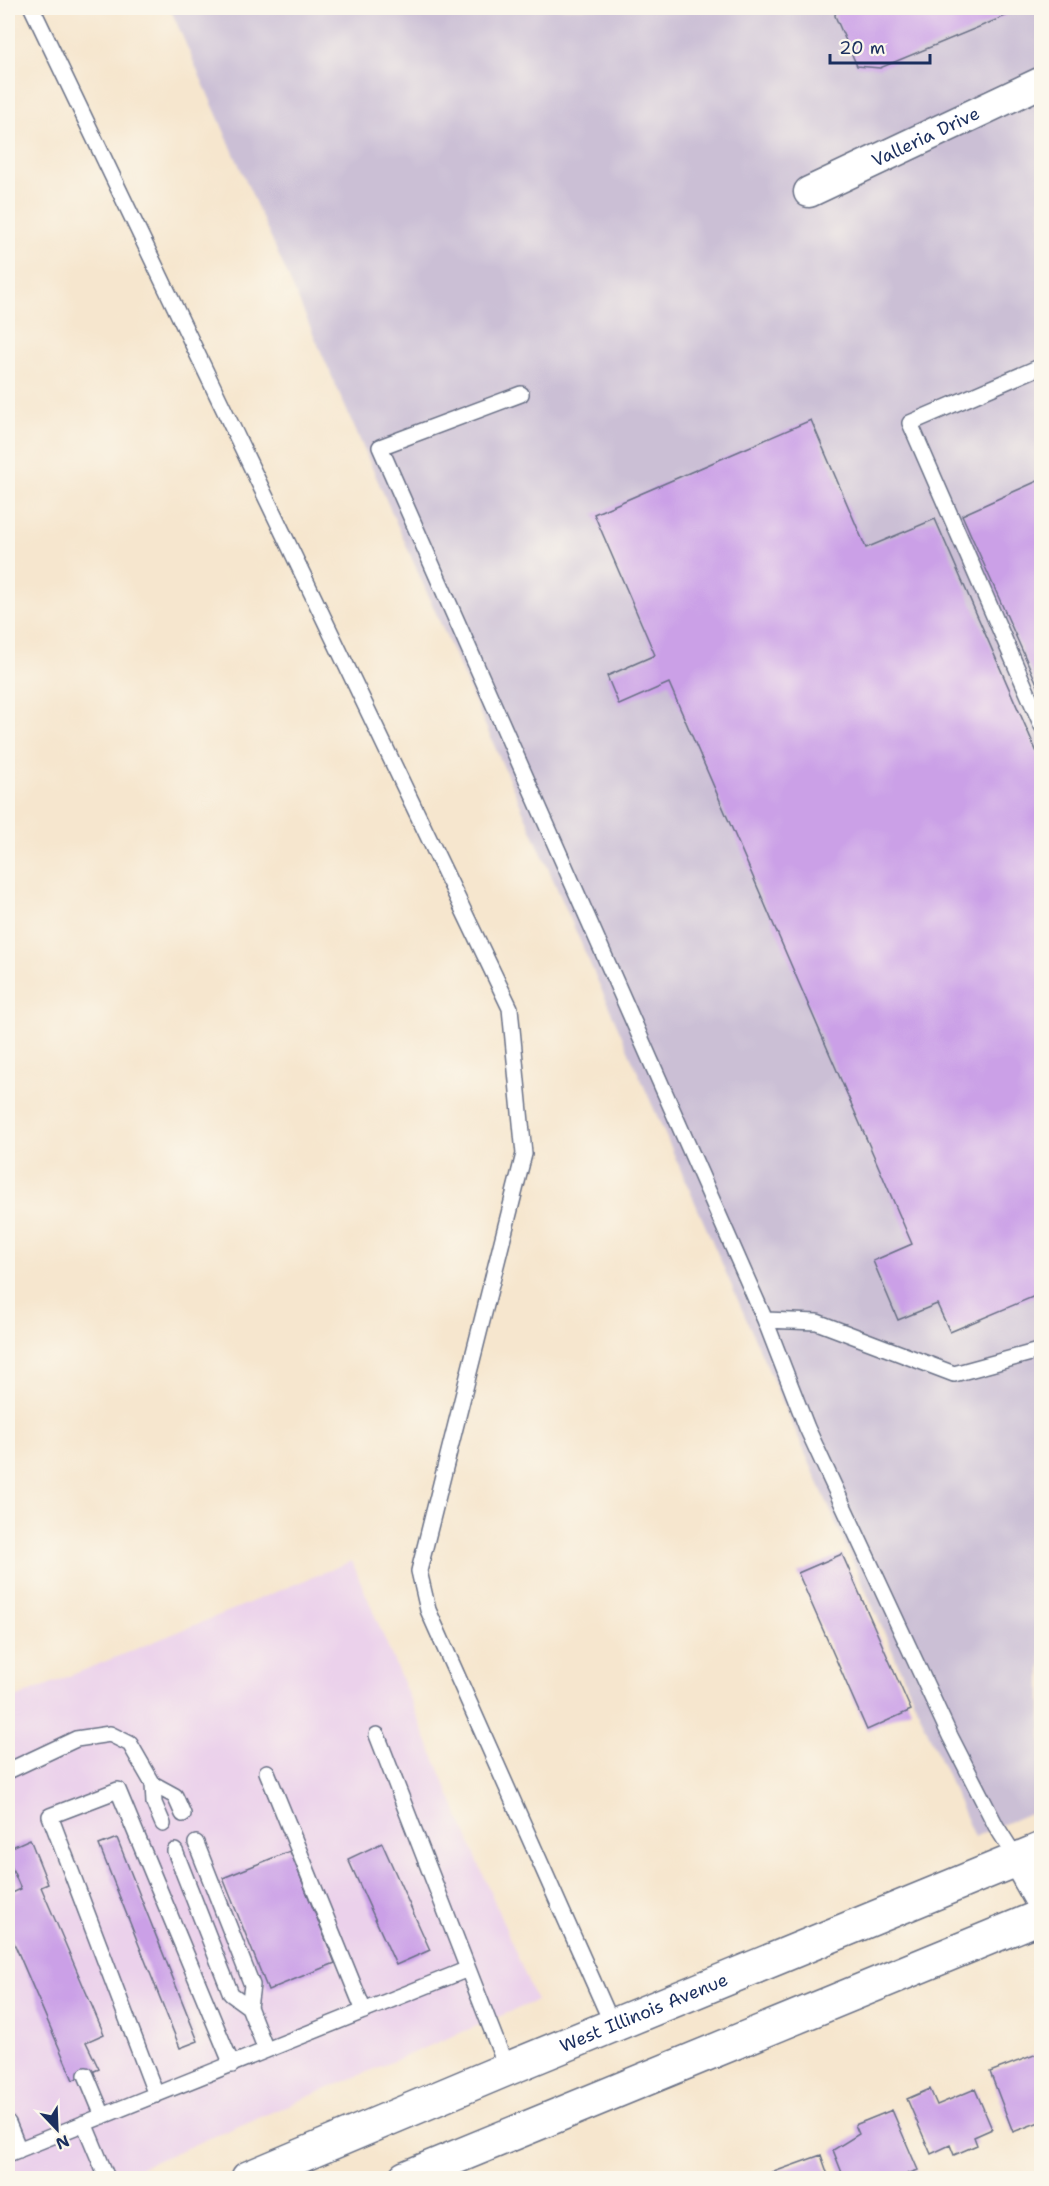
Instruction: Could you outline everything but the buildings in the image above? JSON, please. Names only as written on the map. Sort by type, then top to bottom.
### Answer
[{"type":"main road","name":"West Illinois Avenue","points":[[248,2178],[1029,1854]]},
{"type":"main road","points":[[405,2178],[1041,1916]]},
{"type":"street","name":"Valleria Drive","points":[[809,192],[1041,82]]},
{"type":"street","points":[[1029,1854],[1041,1904]]},
{"type":"lane","points":[[32,8],[510,1008],[524,1155],[420,1571],[428,1610],[613,2025]]},
{"type":"lane","points":[[1041,366],[910,423],[1041,726]]},
{"type":"lane","points":[[521,394],[380,447],[765,1320],[807,1428],[940,1714],[996,1826],[1029,1854]]},
{"type":"lane","points":[[765,1320],[817,1322],[954,1374],[1041,1350]]},
{"type":"lane","points":[[8,1771],[76,1739],[110,1734],[130,1744],[153,1784],[154,1803],[163,1824]]},
{"type":"lane","points":[[377,1735],[507,2069]]},
{"type":"lane","points":[[267,1772],[364,2011]]},
{"type":"lane","points":[[153,1784],[175,1796],[183,1814]]},
{"type":"lane","points":[[156,2095],[50,1815],[118,1790],[232,2065]]},
{"type":"lane","points":[[196,1843],[252,1985],[249,2007],[266,2050]]},
{"type":"lane","points":[[175,1851],[231,1994],[249,2007]]},
{"type":"lane","points":[[8,2123],[13,2152],[468,1969]]},
{"type":"lane","points":[[86,2075],[103,2116]]},
{"type":"lane","points":[[84,2123],[107,2178]]},
{"type":"shaded area","points":[[170,8],[1041,8],[1041,1808],[974,1837]]},
{"type":"shaded area","points":[[352,1561],[536,2001],[115,2178],[8,2178],[8,1701]]}]
